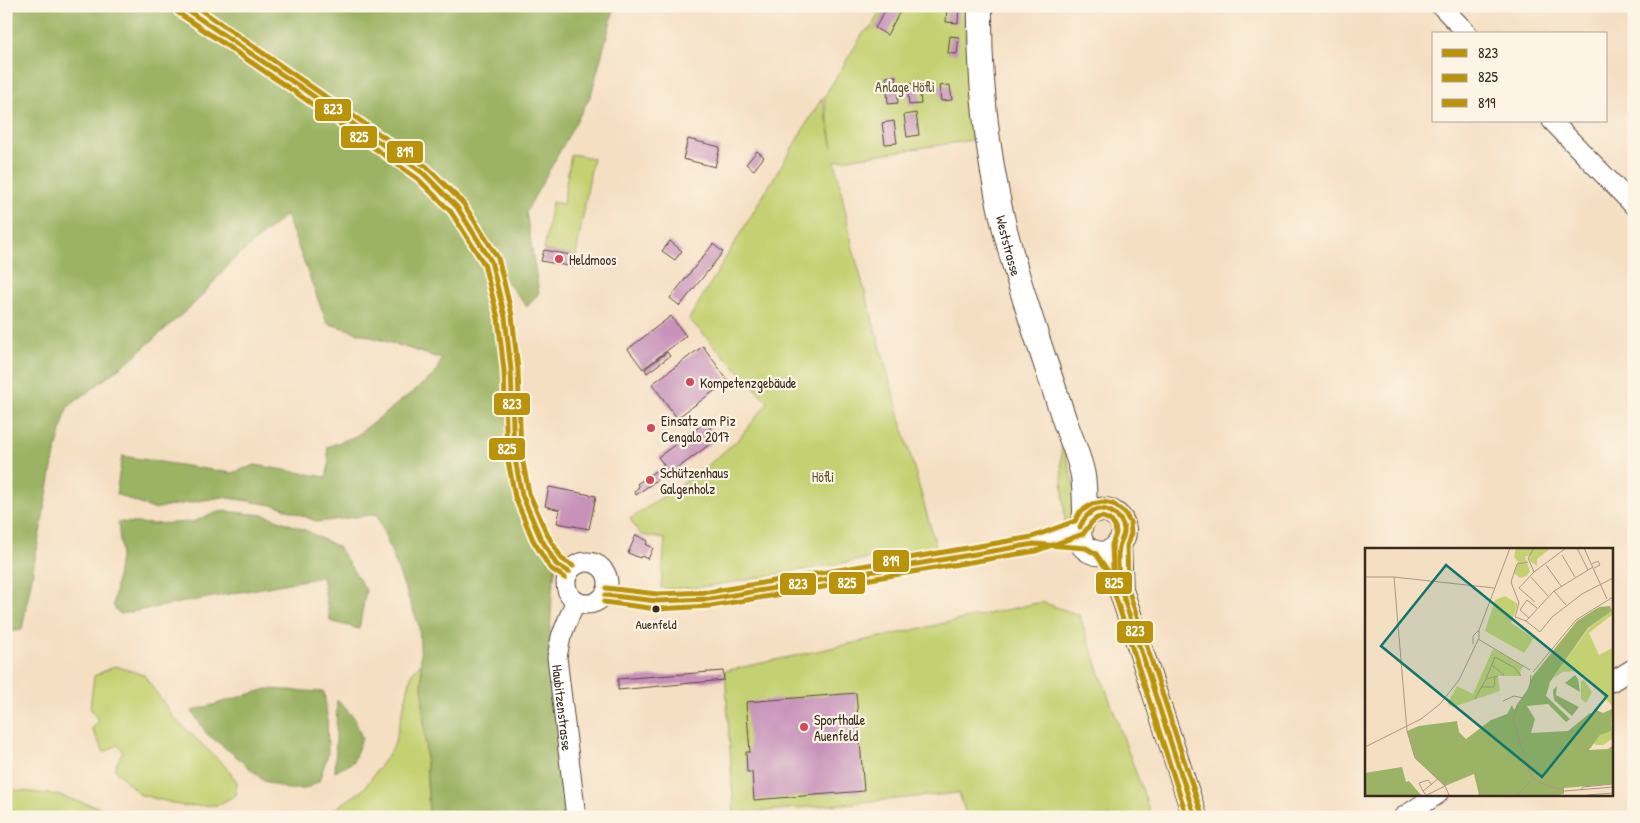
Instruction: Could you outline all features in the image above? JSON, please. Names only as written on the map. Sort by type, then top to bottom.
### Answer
[{"type":"main road","name":"Weststrasse","points":[[980,6],[982,94],[986,137],[994,183],[1013,261],[1083,476],[1087,536]]},
{"type":"main road","name":"Weststrasse","points":[[1083,476],[1109,510]]},
{"type":"main road","points":[[1087,536],[1098,509],[1109,510],[1118,517],[1124,528],[1119,545],[1121,590]]},
{"type":"main road","points":[[1087,536],[1109,553],[1119,545]]},
{"type":"main road","points":[[1087,536],[1121,590],[1195,817]]},
{"type":"street","points":[[181,6],[423,173],[457,206],[491,261],[505,317],[511,370],[514,454],[522,494],[540,537],[556,564],[569,572]]},
{"type":"street","points":[[1441,6],[1466,32]]},
{"type":"street","points":[[1553,122],[1634,206]]},
{"type":"street","points":[[605,596],[664,602],[710,600],[862,572],[1087,536]]},
{"type":"street","points":[[585,562],[597,564],[606,573],[608,578],[609,584],[605,596],[588,605],[575,602],[567,591],[565,584],[569,572],[573,567],[585,562]]},
{"type":"street","name":"Haubitzenstrasse","points":[[575,602],[561,637],[557,657],[576,817]]},
{"type":"street","points":[[1612,681],[1634,668]]},
{"type":"street","points":[[1402,817],[1435,796]]},
{"type":"green space","points":[[6,6],[615,6],[591,95],[526,212],[539,293],[527,307],[492,263],[514,454],[556,564],[552,592],[549,656],[555,693],[566,817],[429,817],[419,626],[377,514],[318,522],[279,506],[222,497],[153,509],[116,494],[122,456],[232,473],[255,465],[326,477],[329,464],[327,447],[356,436],[434,375],[442,359],[327,323],[286,215],[233,260],[197,301],[132,358],[67,408],[53,462],[22,630],[6,632]]},
{"type":"green space","name":"Höfli","points":[[883,6],[964,6],[972,140],[835,161],[853,249],[936,547],[709,586],[661,588],[665,539],[641,535],[630,519],[701,471],[739,439],[768,402],[689,319],[822,98],[833,148],[824,97],[864,32],[871,28]]},
{"type":"green space","points":[[571,154],[593,158],[576,256],[544,250],[552,202],[563,204]]},
{"type":"green space","points":[[1062,440],[1077,496],[1074,516],[1065,524],[1061,461]]},
{"type":"green space","points":[[221,511],[265,515],[305,530],[338,547],[366,590],[359,629],[330,621],[322,577],[120,614],[113,606],[121,550],[118,522],[153,524],[192,522]]},
{"type":"green space","points":[[1042,602],[1079,615],[1152,817],[967,817],[959,793],[734,814],[725,671]]},
{"type":"green space","points":[[421,663],[429,817],[322,817],[363,790],[394,746],[412,673]]},
{"type":"green space","points":[[115,666],[144,675],[174,718],[225,766],[237,782],[236,795],[218,805],[183,806],[139,794],[114,769],[123,751],[118,745],[104,752],[92,729],[99,721],[90,708],[94,676]]},
{"type":"green space","points":[[267,689],[324,692],[328,754],[319,781],[305,789],[287,789],[264,781],[207,734],[192,711]]},
{"type":"green space","points":[[337,700],[354,717],[362,738],[353,762],[335,772]]},
{"type":"green space","points":[[6,789],[57,795],[132,817],[6,817]]},
{"type":"building","points":[[888,6],[903,6],[887,35],[875,28]]},
{"type":"building","points":[[947,6],[959,6],[958,23],[946,22]]},
{"type":"building","points":[[950,36],[959,37],[957,54],[948,53]]},
{"type":"building","points":[[896,76],[898,103],[888,104],[886,77]]},
{"type":"building","points":[[907,84],[919,84],[921,104],[909,105]]},
{"type":"building","points":[[950,85],[952,100],[941,101],[939,86]]},
{"type":"building","points":[[916,113],[919,135],[907,137],[904,115]]},
{"type":"building","points":[[894,121],[897,143],[885,144],[882,123]]},
{"type":"building","points":[[688,139],[720,147],[715,167],[683,159]]},
{"type":"building","points":[[757,151],[764,157],[754,170],[746,164]]},
{"type":"building","points":[[670,241],[682,251],[675,260],[662,251]]},
{"type":"building","points":[[713,244],[723,252],[680,306],[670,298]]},
{"type":"building","name":"Heldmoos","points":[[544,250],[576,256],[574,267],[541,261]]},
{"type":"building","points":[[671,316],[686,336],[643,369],[628,349]]},
{"type":"building","name":"Kompetenzgebäude","points":[[703,346],[728,381],[677,418],[652,384]]},
{"type":"building","points":[[667,352],[670,356],[647,373],[645,369]]},
{"type":"building","points":[[706,422],[718,438],[670,474],[669,471],[636,495],[634,491],[639,487],[637,484],[664,465],[658,457]]},
{"type":"building","points":[[549,487],[596,496],[589,529],[557,523],[560,510],[545,506]]},
{"type":"building","points":[[636,535],[648,541],[646,544],[653,548],[648,559],[628,553]]},
{"type":"building","points":[[723,671],[724,680],[618,690],[618,679]]},
{"type":"building","name":"Sporthalle Auenfeld","points":[[856,693],[864,791],[754,800],[752,772],[747,772],[746,752],[750,752],[746,702]]},
{"type":"transit line","name":"823","points":[[181,6],[423,173],[457,207],[491,261],[505,317],[511,370],[514,454],[522,495],[540,537],[556,564],[569,572]]},
{"type":"transit line","name":"819","points":[[195,6],[427,167],[463,203],[498,258],[512,315],[518,370],[521,453],[529,493],[547,534],[562,559],[573,566]]},
{"type":"transit line","name":"825","points":[[177,12],[418,179],[451,212],[484,264],[498,318],[504,371],[507,455],[515,497],[533,540],[550,568],[565,578]]},
{"type":"transit line","name":"819","points":[[606,588],[657,594],[709,592],[1032,537],[1075,521],[1080,512],[1092,504],[1103,502],[1113,504],[1125,513],[1130,522],[1131,533],[1127,546],[1128,589],[1202,815]]},
{"type":"transit line","name":"823","points":[[1080,527],[1084,519],[1092,511],[1100,509],[1113,513],[1123,524],[1124,532],[1119,547],[1118,567],[1125,601]]},
{"type":"transit line","name":"825","points":[[604,602],[657,609],[711,606],[1036,551],[1083,534],[1097,518],[1108,519],[1115,527],[1116,533],[1112,545],[1114,592],[1187,817]]},
{"type":"transit line","name":"823","points":[[605,595],[657,601],[710,599],[1034,544],[1086,548],[1096,554],[1121,590],[1195,817]]},
{"type":"place","name":"Heldmoos","points":[[559,259]]},
{"type":"place","name":"Kompetenzgebäude","points":[[690,382]]},
{"type":"place","name":"Einsatz am Piz Cengalo 2017","points":[[651,428]]},
{"type":"place","name":"Schützenhaus Galgenholz","points":[[650,480]]},
{"type":"place","name":"Auenfeld","points":[[656,609]]},
{"type":"place","name":"Sporthalle Auenfeld","points":[[804,727]]},
{"type":"park label","name":"Anlage Höfli","points":[[905,86]]}]
